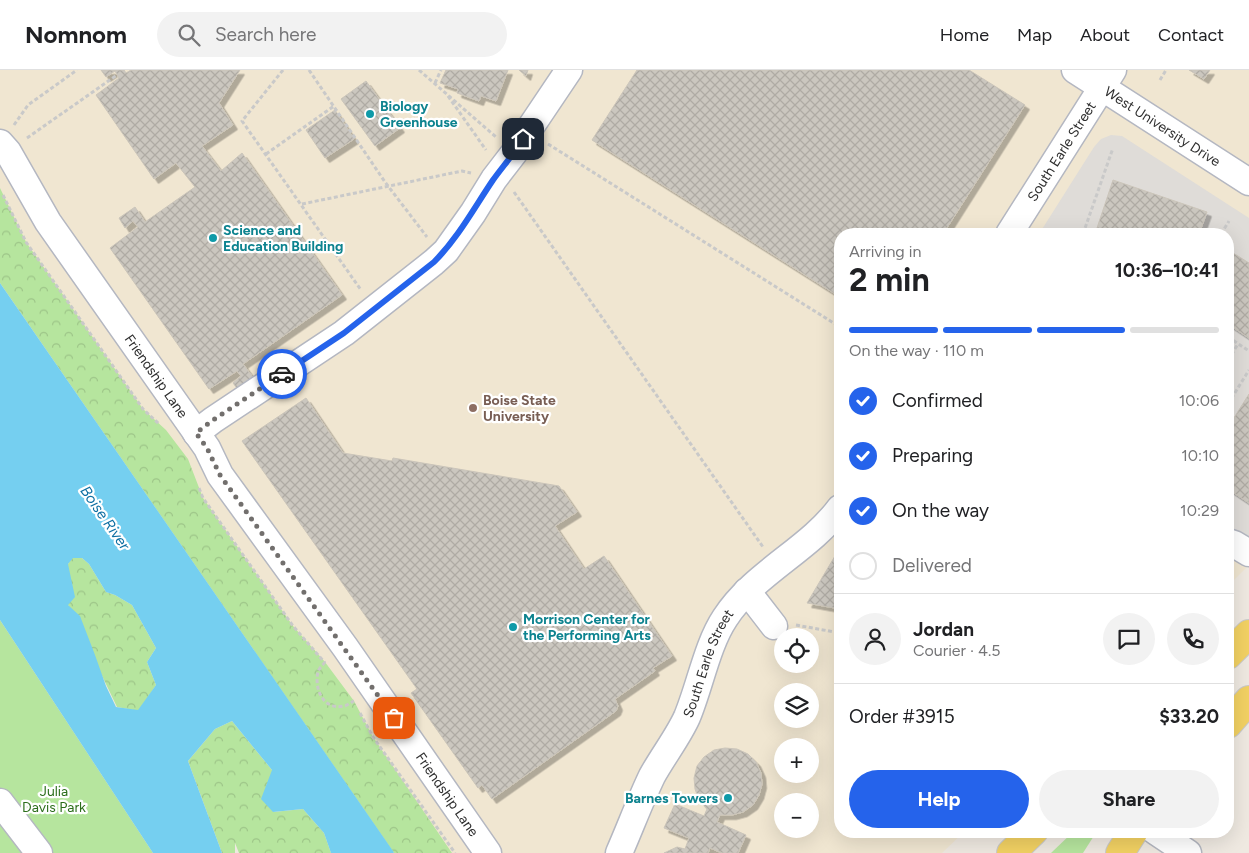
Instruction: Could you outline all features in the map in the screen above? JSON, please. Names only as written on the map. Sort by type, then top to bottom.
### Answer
[{"type":"main road","points":[[1234,649],[1249,634]]},
{"type":"main road","points":[[1234,717],[1249,700]]},
{"type":"main road","points":[[1011,853],[1027,838]]},
{"type":"main road","points":[[1120,853],[1130,838]]},
{"type":"street","points":[[196,433],[344,333],[446,251],[494,179],[514,154],[568,70]]},
{"type":"street","name":"West University Drive","points":[[1075,70],[1107,78],[1249,182]]},
{"type":"street","name":"South Earle Street","points":[[1013,228],[1107,78]]},
{"type":"street","name":"Friendship Lane","points":[[4,147],[48,222],[207,448],[220,475],[345,647],[488,853]]},
{"type":"street","name":"South Earle Street","points":[[619,853],[652,777],[687,718],[714,640],[725,618],[747,591],[834,516]]},
{"type":"street","points":[[1234,544],[1249,553]]},
{"type":"street","points":[[747,591],[783,625]]},
{"type":"street","points":[[0,802],[40,853]]},
{"type":"street","points":[[1166,838],[1188,853]]},
{"type":"path","points":[[4,147],[18,118],[28,105],[77,70]]},
{"type":"path","points":[[283,70],[242,121],[362,292]]},
{"type":"path","points":[[309,70],[388,186],[431,241]]},
{"type":"path","points":[[419,70],[497,138]]},
{"type":"path","points":[[436,83],[441,70]]},
{"type":"path","points":[[1160,80],[1166,70]]},
{"type":"path","points":[[4,147],[35,132],[117,75]]},
{"type":"path","points":[[444,90],[489,155]]},
{"type":"path","points":[[266,154],[334,106]]},
{"type":"path","points":[[543,141],[834,323]]},
{"type":"path","points":[[1085,228],[1112,148]]},
{"type":"path","points":[[302,204],[462,171],[477,174]]},
{"type":"path","points":[[513,192],[766,552]]},
{"type":"path","points":[[1225,228],[1229,221]]},
{"type":"path","points":[[1234,341],[1249,351]]},
{"type":"path","points":[[1234,350],[1238,344]]},
{"type":"path","points":[[1234,394],[1249,370]]},
{"type":"path","points":[[783,625],[834,632]]},
{"type":"path","points":[[345,647],[325,662],[318,670],[317,689],[320,696],[334,706],[344,706],[374,688]]},
{"type":"shaded area","name":"Boise State University","points":[[0,70],[1249,70],[1249,565],[1234,580],[1234,228],[834,228],[834,838],[958,838],[942,853],[404,853],[0,251]]},
{"type":"shaded area","points":[[1111,135],[1122,136],[1249,218],[1249,539],[1234,530],[1234,228],[1043,228],[1101,139]]},
{"type":"green space","points":[[0,188],[26,242],[143,409],[166,430],[188,459],[203,498],[293,626],[325,662],[354,701],[373,737],[452,853],[394,853],[0,283]]},
{"type":"green space","points":[[72,558],[82,558],[89,564],[106,592],[132,605],[156,648],[147,662],[156,685],[139,711],[117,707],[68,605],[68,564]]},
{"type":"green space","name":"Julia Davis Park","points":[[0,620],[153,853],[0,853]]},
{"type":"green space","points":[[232,721],[272,770],[273,812],[303,809],[324,833],[331,853],[239,853],[235,843],[235,853],[222,853],[188,761],[215,729]]},
{"type":"green space","points":[[1067,838],[1093,838],[1083,853],[1051,853]]},
{"type":"water","name":"Boise River","points":[[0,283],[394,853],[331,853],[324,833],[303,809],[273,812],[261,799],[272,770],[232,721],[215,729],[188,761],[222,853],[153,853],[0,620]],"holes":[[[73,558],[82,558],[89,564],[106,592],[132,605],[156,648],[147,662],[156,685],[138,710],[116,707],[106,686],[80,616],[68,605],[75,597],[68,564]]]},
{"type":"building","name":"Science and Education Building","points":[[101,70],[124,70],[126,73],[131,70],[240,70],[219,103],[233,125],[202,146],[221,171],[242,153],[342,295],[243,364],[254,379],[239,391],[233,383],[241,376],[237,371],[209,389],[110,248],[138,227],[133,221],[125,228],[119,218],[135,207],[145,222],[195,187],[176,163],[154,179],[96,95],[119,78],[115,71],[106,77]]},
{"type":"building","points":[[446,70],[508,70],[496,101],[481,96],[479,101],[457,93],[458,89],[440,83]]},
{"type":"building","points":[[519,70],[528,70],[526,76]]},
{"type":"building","points":[[637,70],[969,70],[1025,105],[947,228],[834,228],[834,293],[592,140]]},
{"type":"building","points":[[1189,70],[1210,70],[1204,79]]},
{"type":"building","name":"Biology Greenhouse","points":[[366,81],[400,128],[375,146],[341,99]]},
{"type":"building","points":[[335,110],[354,139],[325,158],[306,130]]},
{"type":"building","points":[[1113,180],[1207,212],[1201,228],[1097,228]]},
{"type":"building","points":[[1234,254],[1249,263],[1249,338],[1234,328]]},
{"type":"building","points":[[1249,394],[1249,503],[1234,493],[1234,418]]},
{"type":"building","name":"Morrison Center for the Performing Arts","points":[[306,398],[343,453],[392,461],[393,458],[559,486],[577,512],[555,526],[584,569],[604,556],[672,656],[653,668],[655,671],[615,699],[618,706],[616,711],[492,799],[482,785],[478,788],[411,693],[417,689],[242,441]]},
{"type":"building","points":[[834,558],[834,608],[807,603]]},
{"type":"building","name":"Barnes Towers","points":[[725,748],[737,749],[748,754],[756,762],[761,773],[762,784],[759,795],[753,805],[743,812],[732,815],[720,815],[717,822],[746,835],[738,853],[722,853],[710,848],[708,853],[664,853],[677,847],[685,849],[689,838],[664,828],[675,804],[704,816],[707,809],[699,800],[695,789],[694,778],[697,766],[704,757],[714,750]]},
{"type":"way so far","points":[[282,374],[196,433],[207,448],[220,475],[394,718]]},
{"type":"place","name":"Biology Greenhouse","points":[[370,114]]},
{"type":"place","name":"Science and Education Building","points":[[213,238]]},
{"type":"place","name":"Boise State University","points":[[473,408]]},
{"type":"place","name":"Morrison Center for the Performing Arts","points":[[513,627]]},
{"type":"place","name":"Barnes Towers","points":[[728,798]]},
{"type":"route","points":[[282,374],[344,333],[446,251],[523,139]]}]
